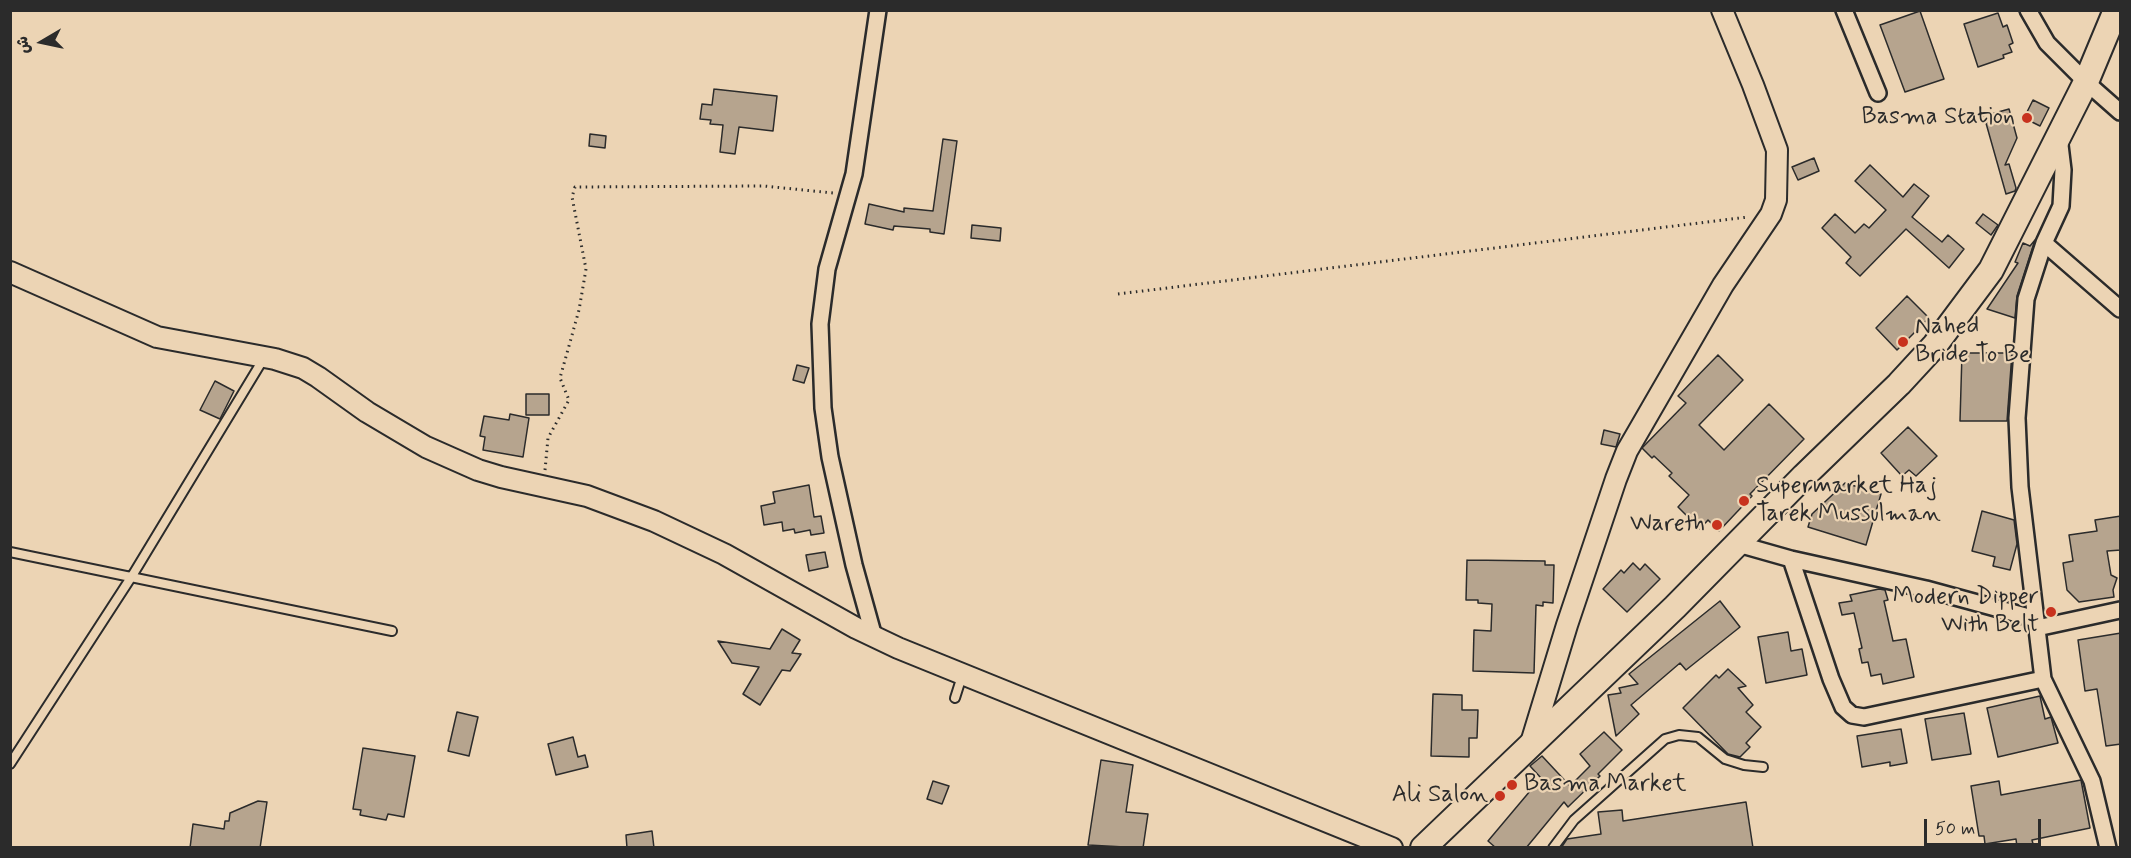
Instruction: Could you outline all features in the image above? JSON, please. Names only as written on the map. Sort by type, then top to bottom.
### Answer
[{"type":"main road","points":[[1429,846],[1899,384],[1942,336],[1990,270],[2086,82],[2116,10]]},
{"type":"street","points":[[874,638],[854,565],[830,457],[823,408],[820,324],[827,269],[854,174],[878,10]]},
{"type":"street","points":[[1532,744],[1567,625],[1627,451],[1723,285],[1771,214],[1778,187],[1777,150],[1722,10]]},
{"type":"street","points":[[1844,10],[1878,93]]},
{"type":"street","points":[[2028,10],[2047,43],[2086,82],[2121,112]]},
{"type":"street","points":[[2058,135],[2063,170],[2061,206],[2044,243],[2026,300],[2017,418],[2020,487],[2043,679],[2092,782],[2108,848]]},
{"type":"street","points":[[2044,243],[2121,309]]},
{"type":"street","points":[[10,272],[157,337],[290,363],[318,377],[367,412],[426,447],[478,470],[599,500],[654,521],[724,554],[874,638],[1392,848]]},
{"type":"street","points":[[1738,544],[1791,559],[1926,589],[2036,623],[2121,610]]},
{"type":"street","points":[[1791,559],[1831,679],[1843,707],[1852,715],[1864,717],[2043,679]]},
{"type":"lane","points":[[10,764],[132,576],[264,357]]},
{"type":"lane","points":[[10,552],[392,631]]},
{"type":"lane","points":[[955,698],[963,675]]},
{"type":"lane","points":[[1553,848],[1574,820],[1665,739],[1679,735],[1698,737],[1725,759],[1744,765],[1763,766]]},
{"type":"path","points":[[543,487],[548,438],[569,400],[560,378],[579,309],[586,269],[572,197],[575,187],[764,186],[848,195]]},
{"type":"path","points":[[1118,294],[1771,214]]},
{"type":"building","points":[[1920,11],[1944,79],[1905,92],[1880,25]]},
{"type":"building","points":[[1998,13],[2003,27],[2007,25],[2013,43],[2009,45],[2012,52],[2003,55],[2004,58],[1978,67],[1964,24]]},
{"type":"building","points":[[714,89],[777,96],[773,131],[739,127],[735,154],[720,152],[723,125],[710,124],[711,120],[700,119],[702,104],[712,105]]},
{"type":"building","points":[[2033,100],[2049,108],[2040,126],[2024,118]]},
{"type":"building","points":[[2009,109],[2017,138],[2005,165],[2009,164],[2016,188],[2015,191],[2006,194],[1984,116]]},
{"type":"building","points":[[590,134],[606,136],[605,148],[589,146]]},
{"type":"building","points":[[943,139],[957,141],[944,234],[930,232],[930,229],[894,226],[893,230],[865,224],[869,204],[904,212],[904,208],[933,211]]},
{"type":"building","points":[[1814,158],[1819,171],[1798,180],[1792,167]]},
{"type":"building","points":[[1870,165],[1903,197],[1914,184],[1929,196],[1912,217],[1942,242],[1948,235],[1964,249],[1949,268],[1906,229],[1860,276],[1846,263],[1851,257],[1822,228],[1835,214],[1855,233],[1864,224],[1869,228],[1886,210],[1855,181]]},
{"type":"building","points":[[1983,214],[1998,225],[1991,235],[1976,223]]},
{"type":"building","points":[[972,225],[1001,228],[1000,241],[971,238]]},
{"type":"building","points":[[2035,240],[2017,296],[2015,318],[1987,309],[2018,263],[2015,262],[2023,243],[2030,246]]},
{"type":"building","points":[[1907,296],[1929,318],[1897,350],[1876,328]]},
{"type":"building","points":[[1962,353],[2012,353],[2007,421],[1960,421]]},
{"type":"building","points":[[1718,355],[1743,380],[1699,425],[1724,450],[1769,404],[1804,439],[1750,494],[1752,496],[1719,531],[1708,520],[1700,529],[1678,507],[1689,495],[1669,476],[1672,473],[1642,448],[1686,403],[1678,396]]},
{"type":"building","points":[[797,365],[809,368],[804,383],[793,380]]},
{"type":"building","points":[[215,381],[234,391],[220,419],[200,410]]},
{"type":"building","points":[[526,394],[549,394],[549,415],[526,415]]},
{"type":"building","points":[[510,414],[529,418],[523,457],[483,450],[485,437],[480,436],[484,416],[509,420]]},
{"type":"building","points":[[1908,427],[1937,456],[1916,476],[1909,470],[1902,476],[1881,453]]},
{"type":"building","points":[[1604,430],[1620,434],[1616,447],[1601,444]]},
{"type":"building","points":[[1845,483],[1881,494],[1866,545],[1808,527],[1812,514]]},
{"type":"building","points":[[809,485],[814,517],[821,516],[824,533],[811,535],[810,530],[795,533],[794,529],[783,531],[782,522],[764,525],[761,506],[775,503],[773,492]]},
{"type":"building","points":[[1982,511],[2014,520],[2017,544],[2010,570],[1993,566],[1995,557],[1972,551]]},
{"type":"building","points":[[2121,516],[2121,550],[2107,551],[2111,575],[2117,578],[2113,590],[2114,597],[2079,602],[2067,590],[2063,563],[2073,561],[2069,535],[2097,531],[2095,520]]},
{"type":"building","points":[[825,552],[828,567],[809,571],[806,555]]},
{"type":"building","points":[[1467,560],[1545,561],[1545,565],[1554,565],[1553,603],[1543,602],[1543,606],[1536,605],[1534,673],[1473,671],[1474,630],[1491,631],[1492,604],[1478,603],[1478,600],[1466,600]]},
{"type":"building","points":[[1633,563],[1640,570],[1645,564],[1660,579],[1627,612],[1603,589],[1621,570],[1624,573]]},
{"type":"building","points":[[1879,589],[1885,590],[1888,600],[1884,601],[1893,641],[1906,639],[1914,677],[1883,684],[1881,674],[1871,676],[1868,662],[1862,663],[1859,649],[1862,648],[1854,613],[1842,615],[1839,603],[1852,601],[1850,595]]},
{"type":"building","points":[[1720,601],[1740,627],[1686,670],[1680,663],[1631,705],[1639,714],[1616,736],[1608,695],[1621,693],[1619,688],[1638,684],[1629,674]]},
{"type":"building","points":[[782,629],[800,640],[792,653],[801,654],[790,671],[782,670],[760,705],[743,694],[759,667],[732,663],[718,641],[770,649]]},
{"type":"building","points":[[1788,632],[1791,651],[1802,649],[1807,675],[1766,683],[1758,637]]},
{"type":"building","points":[[2121,633],[2121,744],[2106,746],[2097,689],[2085,691],[2078,640]]},
{"type":"building","points":[[1728,669],[1746,686],[1738,688],[1753,705],[1746,712],[1761,727],[1746,743],[1750,747],[1740,757],[1728,754],[1683,708],[1716,675],[1719,678]]},
{"type":"building","points":[[1433,694],[1462,695],[1462,710],[1478,710],[1477,738],[1469,738],[1469,757],[1431,756]]},
{"type":"building","points":[[2040,696],[2045,719],[2051,717],[2058,743],[1998,757],[1987,708]]},
{"type":"building","points":[[457,712],[478,717],[469,756],[448,751]]},
{"type":"building","points":[[1964,713],[1971,754],[1932,760],[1925,719]]},
{"type":"building","points":[[1901,729],[1907,763],[1890,766],[1890,762],[1862,767],[1857,736]]},
{"type":"building","points":[[1604,732],[1622,750],[1598,774],[1600,776],[1568,807],[1564,802],[1526,848],[1496,848],[1488,841],[1541,778],[1530,766],[1542,756],[1570,786],[1590,766],[1580,754]]},
{"type":"building","points":[[573,737],[578,757],[585,755],[588,767],[556,775],[548,744]]},
{"type":"building","points":[[363,748],[415,756],[404,817],[388,814],[386,820],[360,815],[361,810],[353,809]]},
{"type":"building","points":[[1101,760],[1133,765],[1126,812],[1148,814],[1143,848],[1088,845]]},
{"type":"building","points":[[2081,780],[2090,828],[2032,840],[2033,844],[2017,847],[2016,839],[1985,844],[1984,836],[1979,836],[1971,786],[1999,781],[2001,795]]},
{"type":"building","points":[[933,781],[949,786],[942,804],[927,799]]},
{"type":"building","points":[[258,801],[267,802],[260,848],[190,848],[193,824],[224,829],[225,821],[229,821],[230,813]]},
{"type":"building","points":[[1746,802],[1753,848],[1561,848],[1567,839],[1601,834],[1598,812],[1622,810],[1623,821]]},
{"type":"building","points":[[652,831],[654,848],[627,848],[626,835]]},
{"type":"place","name":"Basma Station","points":[[2027,118]]},
{"type":"place","name":"Nahed Bride To Be","points":[[1903,342]]},
{"type":"place","name":"Supermarket Haj Tarek Mussulman","points":[[1744,501]]},
{"type":"place","name":"Wareth","points":[[1717,525]]},
{"type":"place","name":"Modern Dipper With Belt","points":[[2051,612]]},
{"type":"place","name":"Basma Market","points":[[1512,785]]},
{"type":"place","name":"Ali Salon","points":[[1500,796]]}]
